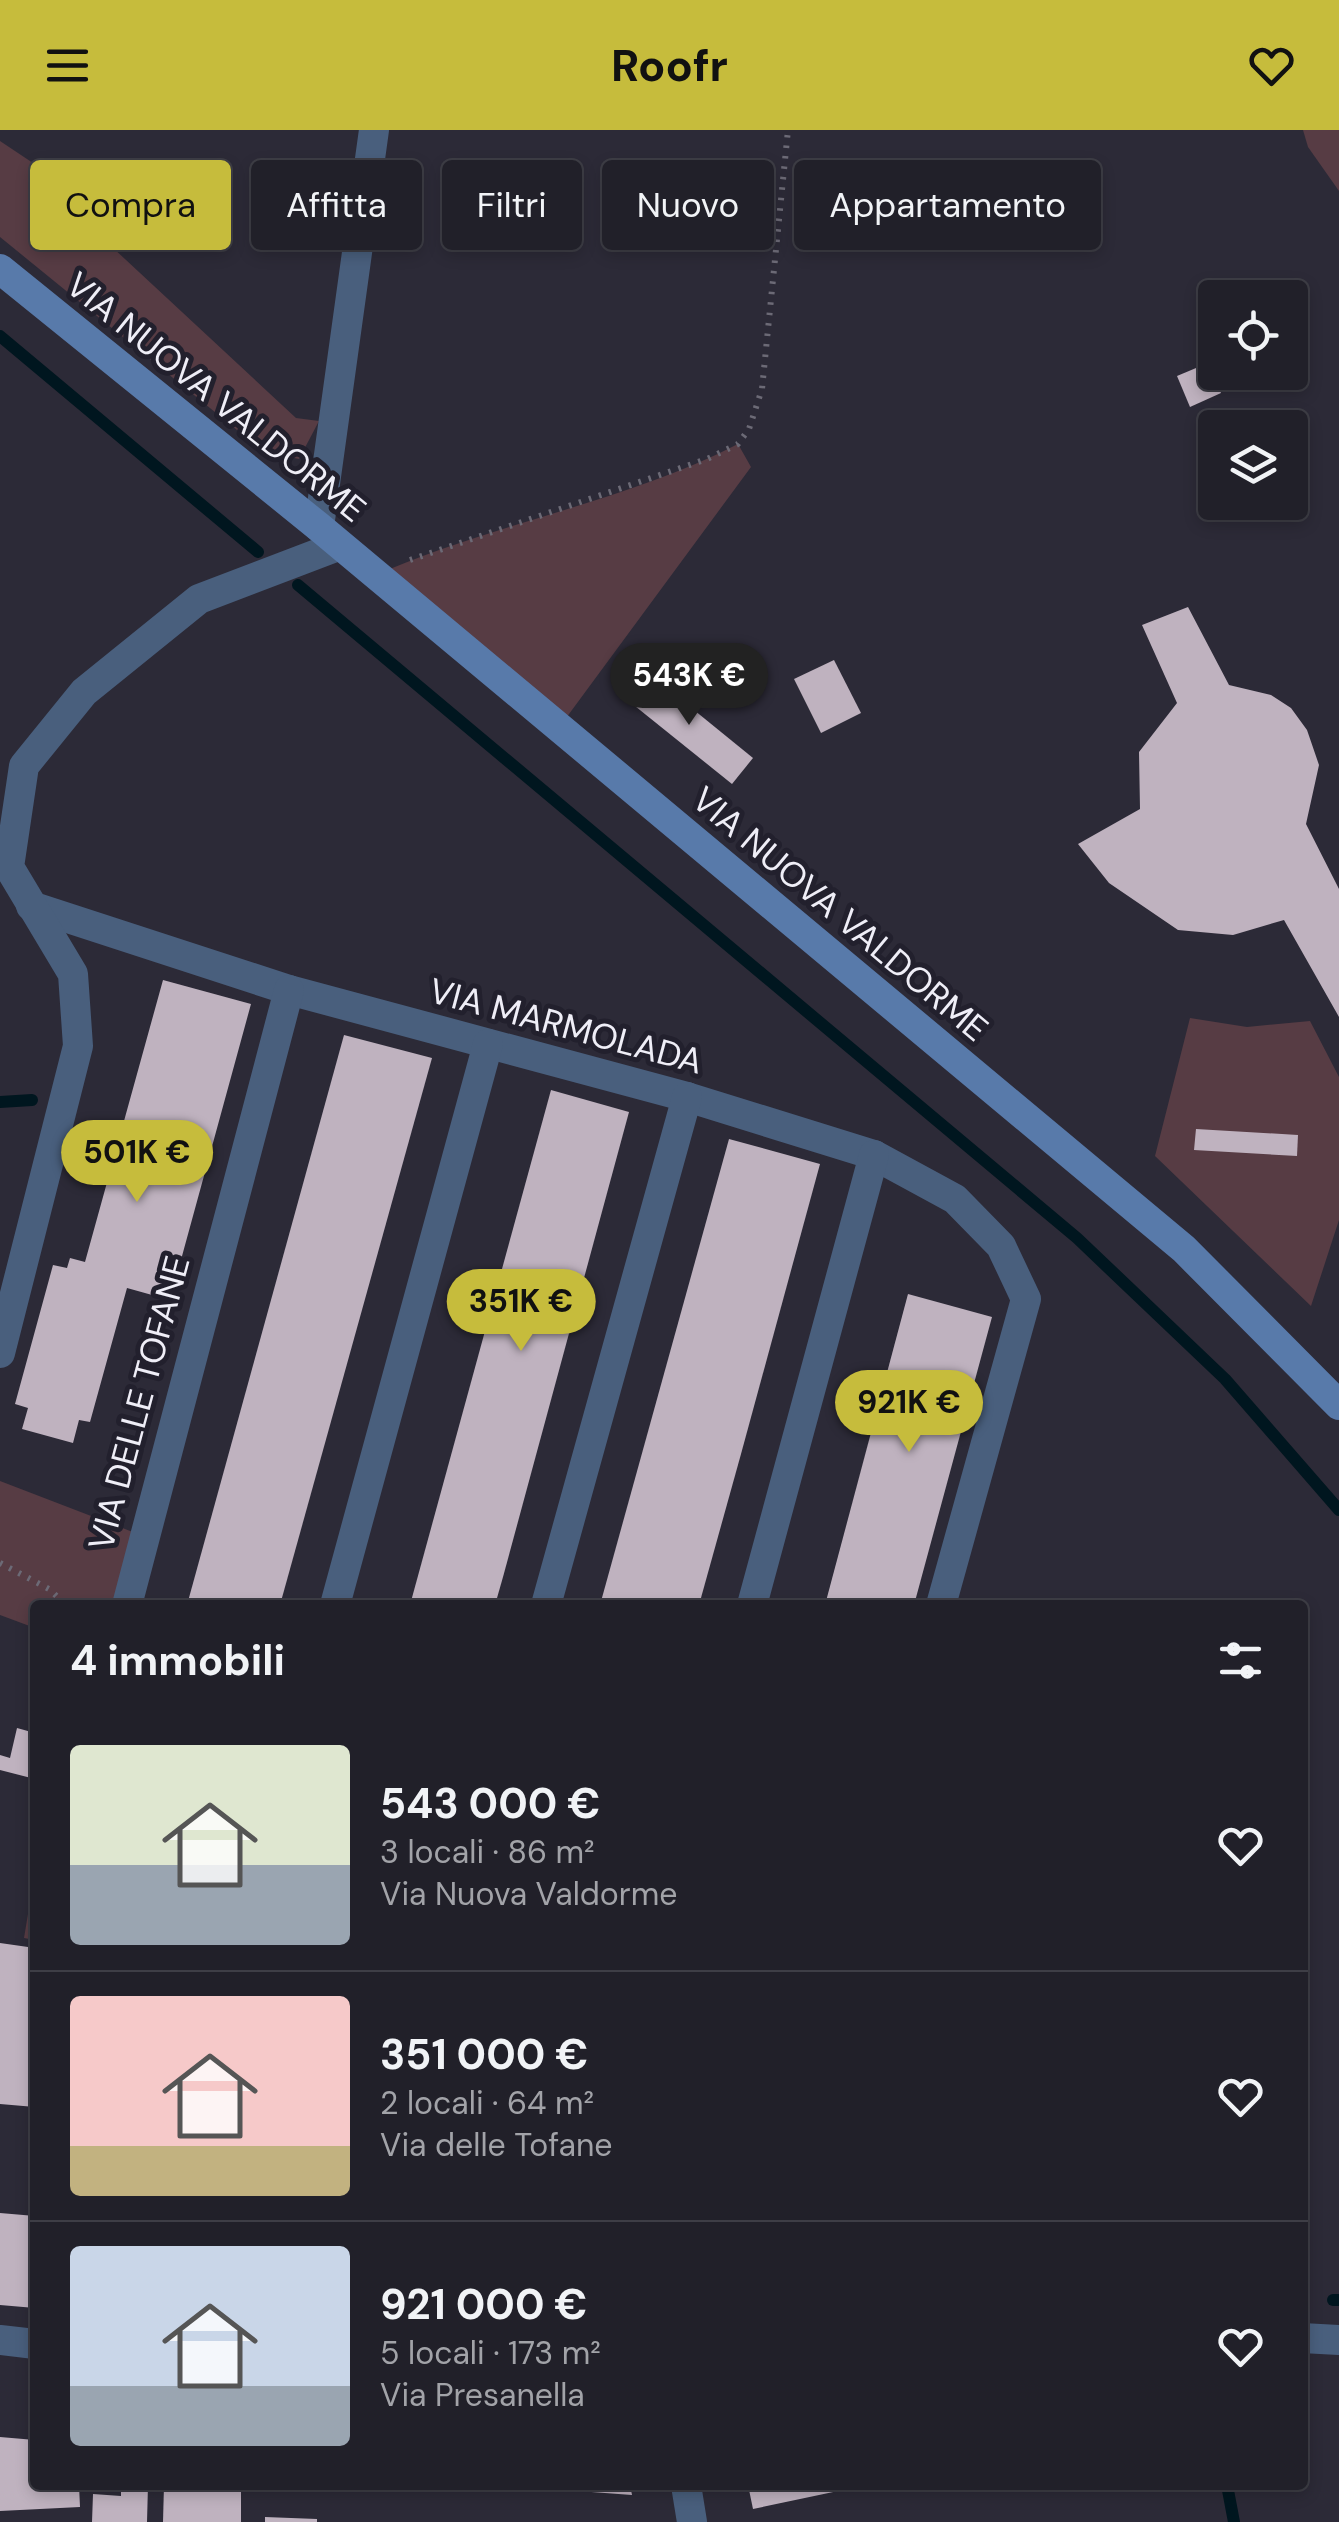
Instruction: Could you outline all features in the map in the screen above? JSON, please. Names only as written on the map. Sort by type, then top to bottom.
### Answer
[{"type":"main road","name":"VIA NUOVA VALDORME","points":[[0,269],[328,536],[1184,1248],[1339,1404]]},
{"type":"street","points":[[0,1353],[78,1046],[73,974],[9,867],[24,766],[84,692],[199,599],[328,536],[374,130]]},
{"type":"street","name":"VIA MARMOLADA","points":[[31,906],[290,990],[687,1097],[874,1154],[955,1200],[1001,1246],[1026,1299],[943,1600]]},
{"type":"street","name":"VIA DELLE TOFANE","points":[[128,1600],[290,990]]},
{"type":"street","points":[[337,1600],[488,1044]]},
{"type":"street","points":[[547,1600],[687,1097]]},
{"type":"street","points":[[753,1600],[874,1154]]},
{"type":"street","points":[[1308,2338],[1339,2340]]},
{"type":"street","points":[[0,2340],[30,2343]]},
{"type":"street","points":[[687,2490],[692,2522]]},
{"type":"path","points":[[374,576],[434,549],[594,500],[707,460],[738,444],[749,429],[762,388],[788,130]]},
{"type":"path","points":[[0,1563],[48,1588],[61,1600]]},
{"type":"shaded area","points":[[1303,130],[1339,130],[1339,191],[1308,147]]},
{"type":"shaded area","points":[[0,141],[30,161],[30,250],[115,250],[296,418],[319,421],[299,459],[264,452],[0,237]]},
{"type":"shaded area","points":[[738,444],[751,467],[558,729],[374,576],[464,541],[649,482]]},
{"type":"shaded area","points":[[1190,1018],[1247,1027],[1310,1021],[1339,1077],[1339,1220],[1311,1306],[1155,1156]]},
{"type":"shaded area","points":[[0,1481],[138,1534],[123,1600],[30,1600],[30,1626],[0,1615]]},
{"type":"shaded area","points":[[30,1902],[30,1939],[24,1938]]},
{"type":"building","points":[[1198,367],[1198,390],[1221,393],[1190,407],[1177,376]]},
{"type":"building","points":[[1188,607],[1229,685],[1271,695],[1291,708],[1307,730],[1319,765],[1306,824],[1339,889],[1339,1017],[1284,920],[1233,935],[1178,930],[1109,883],[1078,844],[1140,809],[1139,752],[1177,703],[1142,625]]},
{"type":"building","points":[[834,660],[861,713],[821,733],[794,679]]},
{"type":"building","points":[[646,671],[753,758],[732,784],[625,698]]},
{"type":"building","points":[[163,980],[251,1004],[170,1300],[127,1288],[90,1422],[79,1420],[73,1443],[22,1429],[28,1408],[15,1404],[53,1265],[67,1268],[70,1258],[85,1262]]},
{"type":"building","points":[[344,1035],[432,1058],[281,1600],[188,1600]]},
{"type":"building","points":[[551,1090],[629,1112],[496,1600],[411,1600]]},
{"type":"building","points":[[1196,1129],[1298,1135],[1297,1156],[1194,1150]]},
{"type":"building","points":[[729,1139],[820,1164],[700,1600],[601,1600]]},
{"type":"building","points":[[908,1294],[992,1317],[915,1600],[826,1600]]},
{"type":"building","points":[[17,1728],[30,1732],[30,1778],[0,1770],[0,1755],[10,1758]]},
{"type":"building","points":[[0,1943],[30,1947],[30,2107],[0,2104]]},
{"type":"building","points":[[0,2213],[30,2216],[30,2308],[0,2305]]},
{"type":"building","points":[[0,2437],[30,2440],[30,2490],[79,2490],[80,2507],[0,2511]]},
{"type":"building","points":[[121,2490],[148,2490],[147,2522],[92,2522],[93,2494],[121,2496]]},
{"type":"building","points":[[164,2490],[241,2490],[241,2522],[163,2522]]},
{"type":"building","points":[[564,2490],[631,2490],[632,2495]]},
{"type":"building","points":[[749,2490],[843,2490],[753,2509]]},
{"type":"building","points":[[265,2517],[317,2519],[317,2522],[265,2522]]},
{"type":"waterway","points":[[0,336],[258,552]]},
{"type":"waterway","points":[[298,585],[1077,1238],[1225,1379],[1339,1510]]},
{"type":"waterway","points":[[0,1102],[32,1100]]},
{"type":"waterway","points":[[1333,2300],[1339,2300]]},
{"type":"waterway","points":[[1228,2490],[1234,2522]]}]
